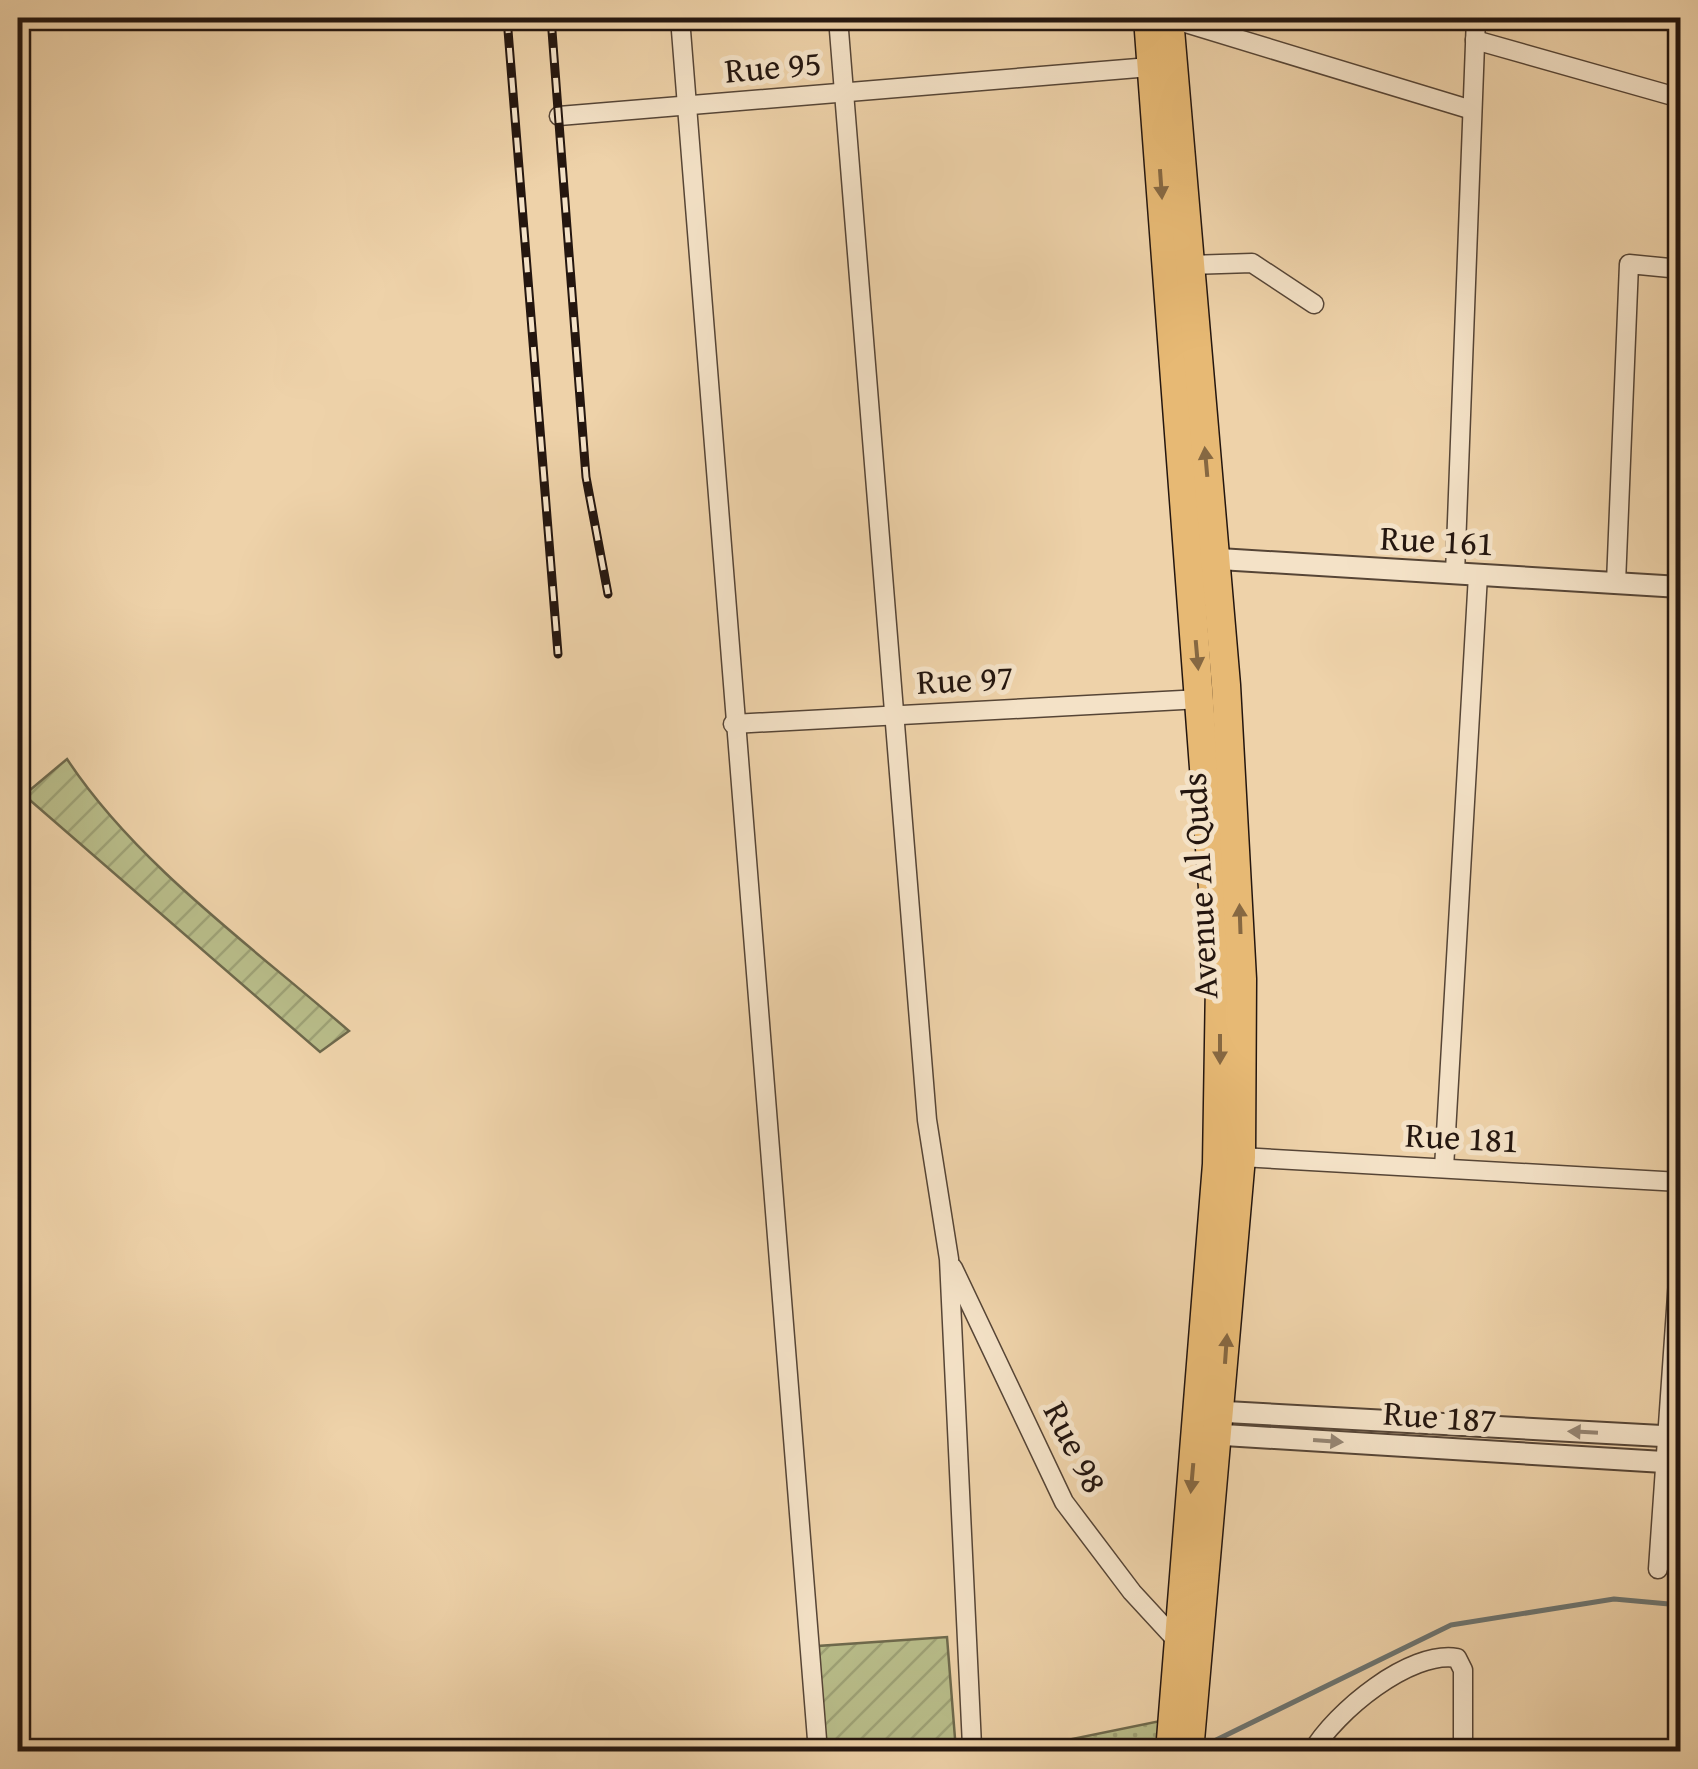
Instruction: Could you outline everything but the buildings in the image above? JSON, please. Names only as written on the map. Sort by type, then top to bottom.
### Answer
[{"type":"main road","name":"Avenue Al Quds","points":[[1148,18],[1162,66],[1190,265],[1202,558],[1201,699],[1214,858],[1220,1061],[1208,1422],[1181,1739]]},
{"type":"main road","name":"Avenue Al Quds","points":[[1169,18],[1162,66],[1202,558],[1237,857],[1240,1157],[1179,1643],[1181,1739]]},
{"type":"street","points":[[680,18],[733,724],[818,1752]]},
{"type":"street","points":[[838,18],[927,1120],[948,1259],[972,1746]]},
{"type":"street","points":[[1169,18],[1472,110]]},
{"type":"street","points":[[1455,574],[1476,18]]},
{"type":"street","points":[[1475,40],[1680,98]]},
{"type":"street","name":"Rue 95","points":[[559,116],[1162,66]]},
{"type":"street","points":[[1190,265],[1252,263],[1314,304]]},
{"type":"street","points":[[1616,583],[1629,264],[1680,270]]},
{"type":"street","name":"Rue 161","points":[[1202,558],[1680,587]]},
{"type":"street","points":[[1444,1168],[1478,575]]},
{"type":"street","name":"Rue 97","points":[[733,724],[1201,699]]},
{"type":"street","name":"Rue 181","points":[[1240,1157],[1680,1182]]},
{"type":"street","points":[[1658,1569],[1673,1463],[1680,1252]]},
{"type":"street","name":"Rue 98","points":[[948,1259],[1064,1502],[1132,1592],[1179,1643]]},
{"type":"street","name":"Rue 187","points":[[1208,1422],[1674,1437]]},
{"type":"street","name":"Rue 187","points":[[1208,1422],[1673,1463]]},
{"type":"street","points":[[1312,1752],[1326,1727],[1387,1680],[1438,1655],[1457,1658],[1463,1670],[1463,1752]]},
{"type":"green space","points":[[67,759],[95,797],[162,869],[349,1031],[320,1052],[24,795]]},
{"type":"green space","points":[[947,1637],[956,1751],[826,1751],[818,1646]]},
{"type":"green space","points":[[1165,1720],[1162,1751],[1014,1751]]},
{"type":"waterway","points":[[1208,1744],[1451,1625],[1614,1599],[1680,1605]]},
{"type":"railway","points":[[507,18],[558,654]]},
{"type":"railway","points":[[551,18],[586,477],[608,594]]}]
